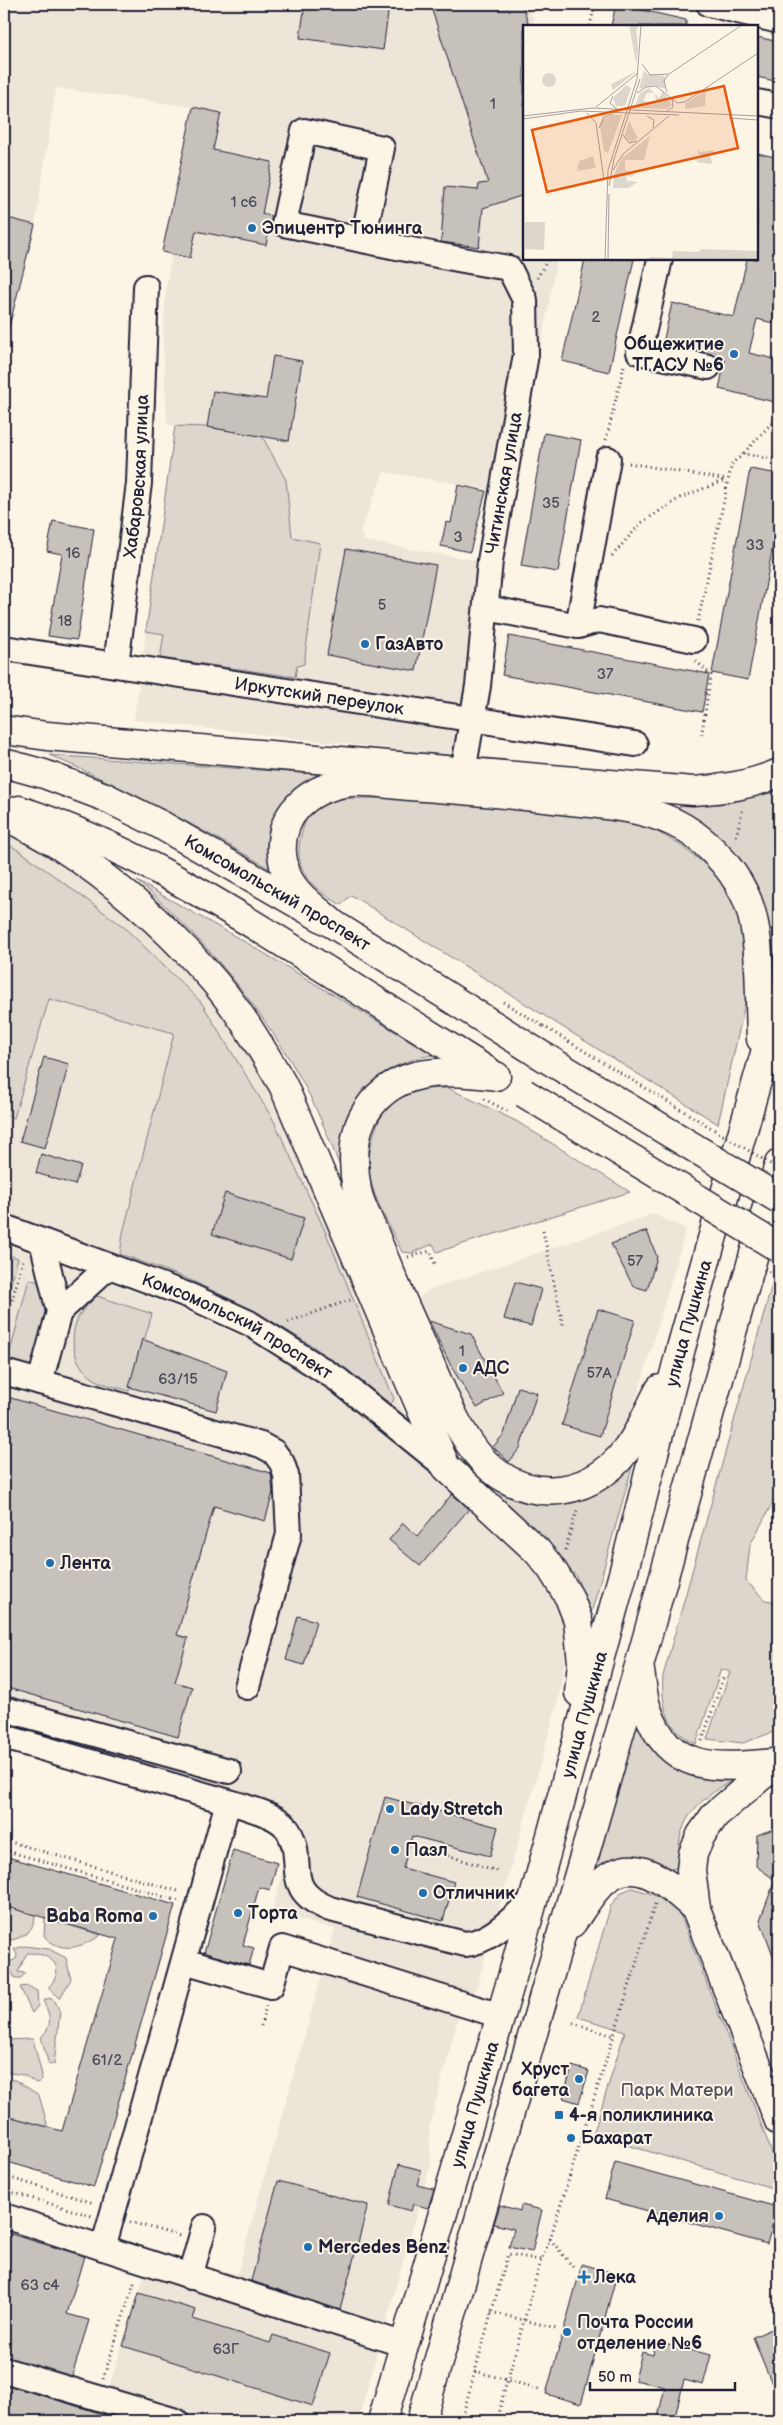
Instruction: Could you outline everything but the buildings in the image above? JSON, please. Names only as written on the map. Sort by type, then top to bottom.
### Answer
[{"type":"main road","points":[[4,730],[462,780],[693,791],[727,789],[749,785],[779,773]]},
{"type":"main road","name":"Комсомольский проспект","points":[[4,763],[44,774],[113,801],[161,824],[333,924],[536,1052],[779,1198]]},
{"type":"main road","points":[[333,924],[289,880],[283,862],[281,842],[286,823],[299,802],[322,788],[347,782],[462,780],[619,806],[643,812],[673,822],[692,833],[716,854],[744,893],[754,923],[762,1065]]},
{"type":"main road","points":[[4,804],[66,825],[110,845],[218,902],[496,1076],[520,1104],[779,1248]]},
{"type":"main road","points":[[4,815],[60,846],[111,884],[160,925],[207,973],[248,1027],[283,1085],[446,1467],[537,1551],[551,1568],[569,1597],[578,1620],[582,1663],[573,1759]]},
{"type":"main road","name":"улица Пушкина","points":[[382,2421],[501,2016],[573,1759],[682,1348],[779,1004]]},
{"type":"main road","points":[[496,1076],[461,1071],[437,1072],[409,1076],[384,1089],[362,1120],[353,1157],[357,1192],[392,1277],[444,1396],[474,1450],[489,1467],[510,1483],[536,1491],[554,1491],[579,1485],[609,1469],[628,1449],[682,1348]]},
{"type":"main road","name":"улица Пушкина","points":[[421,2421],[639,1666],[779,1164]]},
{"type":"main road","points":[[639,1666],[646,1708],[654,1727],[662,1742],[679,1756],[703,1764],[731,1767],[777,1762]]},
{"type":"main road","points":[[777,1762],[715,1815],[701,1835],[693,1854],[691,1870],[696,1909],[779,2121]]},
{"type":"main road","points":[[560,1940],[597,1888],[609,1877],[625,1870],[638,1870],[654,1875],[696,1909]]},
{"type":"street","points":[[710,4],[779,21]]},
{"type":"street","points":[[758,102],[779,106]]},
{"type":"street","points":[[304,130],[382,148],[362,240],[284,224],[304,130]]},
{"type":"street","name":"Читинская улица","points":[[362,240],[440,257],[509,268],[525,300],[526,354],[490,561],[487,608],[473,718],[462,780]]},
{"type":"street","points":[[660,260],[639,352],[708,366]]},
{"type":"street","name":"Хабаровская улица","points":[[116,665],[139,483],[146,287]]},
{"type":"street","points":[[578,626],[608,460]]},
{"type":"street","points":[[487,608],[578,626],[599,620],[694,640]]},
{"type":"street","name":"Иркутский переулок","points":[[4,648],[635,744]]},
{"type":"street","name":"Комсомольский проспект","points":[[4,1227],[190,1296],[263,1331],[337,1379],[446,1467]]},
{"type":"street","points":[[40,1382],[59,1312],[42,1241]]},
{"type":"street","points":[[59,1312],[109,1266]]},
{"type":"street","points":[[4,1372],[261,1445],[274,1452],[282,1462],[286,1475],[289,1534],[247,1687]]},
{"type":"street","points":[[4,1709],[229,1771]]},
{"type":"street","points":[[4,1737],[264,1814],[285,1826],[291,1837],[300,1886],[306,1896],[314,1903],[330,1909],[465,1944],[476,1943],[495,1932],[533,1900]]},
{"type":"street","points":[[103,2248],[228,1802]]},
{"type":"street","points":[[184,1961],[271,1986],[282,1948],[501,2016]]},
{"type":"street","points":[[4,2216],[405,2345]]},
{"type":"street","points":[[190,2277],[204,2227]]},
{"type":"street","points":[[4,2370],[176,2421]]},
{"type":"path","points":[[590,25],[595,4]]},
{"type":"path","points":[[639,352],[626,360],[606,442],[608,460],[727,480]]},
{"type":"path","points":[[701,738],[711,675],[695,661],[694,640],[727,480],[732,464],[744,454],[779,415]]},
{"type":"path","points":[[744,454],[779,460]]},
{"type":"path","points":[[589,568],[599,568],[618,550],[641,523],[680,498],[727,480]]},
{"type":"path","points":[[734,844],[745,799]]},
{"type":"path","points":[[544,1026],[779,1169]]},
{"type":"path","points":[[477,1096],[520,1104]]},
{"type":"path","points":[[542,1231],[563,1325]]},
{"type":"path","points":[[404,1257],[430,1251],[435,1264]]},
{"type":"path","points":[[4,1329],[24,1257]]},
{"type":"path","points":[[263,1331],[372,1292]]},
{"type":"path","points":[[564,1552],[579,1504]]},
{"type":"path","points":[[708,1744],[702,1742],[724,1675]]},
{"type":"path","points":[[4,1840],[200,1902]]},
{"type":"path","points":[[424,1848],[497,1871]]},
{"type":"path","points":[[4,1850],[200,1902]]},
{"type":"path","points":[[496,2421],[541,2260],[550,2239],[658,1895]]},
{"type":"path","points":[[573,2023],[614,2036]]},
{"type":"path","points":[[4,2190],[110,2222]]},
{"type":"path","points":[[550,2239],[573,2267]]},
{"type":"path","points":[[460,2421],[508,2254],[541,2260]]},
{"type":"path","points":[[98,2398],[141,2261]]},
{"type":"path","points":[[491,2312],[556,2328]]},
{"type":"path","points":[[475,2371],[539,2389]]},
{"type":"shaded area","points":[[4,4],[528,4],[535,25],[523,25],[523,260],[557,260],[539,356],[514,352],[488,489],[384,472],[360,531],[364,541],[480,561],[469,685],[455,756],[134,720],[175,426],[167,424],[163,341],[166,287],[172,254],[162,252],[193,107],[56,88],[35,225],[4,349]]},
{"type":"shaded area","points":[[4,832],[103,891],[152,935],[200,983],[240,1035],[273,1089],[360,1300],[407,1422],[300,1338],[255,1311],[186,1278],[4,1214]]},
{"type":"shaded area","points":[[653,1214],[686,1229],[638,1394],[621,1435],[602,1462],[561,1482],[514,1473],[482,1446],[416,1306],[419,1299],[426,1291]]},
{"type":"shaded area","points":[[4,1243],[194,1314],[267,1349],[313,1378],[369,1419],[441,1479],[502,1535],[545,1581],[557,1600],[565,1634],[566,1654],[557,1705],[477,1986],[458,2018],[429,2128],[431,2163],[358,2421],[4,2421],[4,2384],[101,2413],[152,2250],[237,2274],[335,1929],[272,1912],[288,1853],[276,1828],[4,1751]]},
{"type":"green space","points":[[175,426],[207,427],[262,436],[286,480],[292,537],[320,543],[304,664],[297,666],[295,677],[160,658],[164,634],[146,631]]},
{"type":"green space","points":[[49,755],[329,775],[310,783],[277,873],[165,810]]},
{"type":"green space","points":[[779,791],[779,938],[773,959],[768,931],[678,814],[680,804],[720,804]]},
{"type":"green space","points":[[384,798],[512,807],[641,822],[680,845],[710,868],[735,897],[745,937],[747,995],[718,1124],[351,895],[341,905],[313,884],[306,876],[299,857],[302,832],[311,810],[320,804],[338,799]]},
{"type":"green space","points":[[4,842],[20,851],[124,927],[201,1002],[274,1121],[326,1233],[394,1399],[391,1404],[314,1347],[255,1311],[186,1278],[120,1254],[123,1233],[174,1033],[49,999],[14,1118],[4,1115]]},
{"type":"green space","points":[[137,881],[247,943],[434,1055],[421,1057],[397,1066],[374,1080],[365,1089],[351,1111],[341,1169],[304,1084],[263,1019],[205,946]]},
{"type":"green space","points":[[448,1088],[516,1121],[630,1192],[437,1252],[433,1244],[412,1253],[402,1252],[372,1186],[369,1162],[370,1149],[379,1122],[385,1110],[393,1101],[403,1095],[419,1090]]},
{"type":"green space","points":[[4,1254],[18,1258],[4,1310]]},
{"type":"green space","points":[[29,1279],[49,1285],[51,1300],[36,1370],[7,1363]]},
{"type":"green space","points":[[773,1281],[779,1285],[779,1491],[750,1545],[746,1581],[765,1600],[779,1602],[779,1730],[743,1743],[707,1739],[730,1672],[721,1669],[696,1744],[678,1732],[668,1716],[663,1697],[663,1676]]},
{"type":"green space","points":[[97,1296],[152,1314],[129,1391],[104,1384],[88,1375],[82,1368],[75,1352],[73,1343],[75,1325],[81,1313]]},
{"type":"green space","points":[[634,1460],[591,1614],[576,1576],[531,1527],[488,1487],[491,1484],[516,1497],[540,1504],[565,1504],[598,1491]]},
{"type":"green space","points":[[636,1716],[650,1746],[672,1766],[685,1773],[700,1777],[716,1780],[733,1780],[708,1796],[690,1814],[680,1837],[679,1867],[668,1870],[592,1875]]},
{"type":"green space","name":"Парк Матери","points":[[632,1888],[649,1893],[677,1906],[779,2171],[779,2190],[593,2135],[625,2031],[578,2017],[611,1905],[622,1892]]},
{"type":"green space","points":[[4,1906],[35,1915],[32,1926],[26,1934],[16,1939],[4,1941]]},
{"type":"green space","points":[[45,1918],[101,1935],[80,1946],[58,1946],[44,1936]]},
{"type":"green space","points":[[24,1946],[49,1949],[66,1958],[71,1979],[60,1998],[48,1988],[57,1974],[54,1963],[43,1956],[27,1953],[18,1972],[25,1973],[21,1978],[15,1978],[7,1963],[16,1959],[17,1955],[14,1949]]},
{"type":"green space","points":[[28,1986],[37,1991],[38,2006],[32,2013],[20,1987]]},
{"type":"green space","points":[[49,1998],[55,2001],[60,2012],[54,2064],[49,2065],[41,2037],[48,2028],[50,2020],[43,2001]]},
{"type":"green space","points":[[33,2039],[42,2075],[41,2081],[36,2083],[24,2075],[4,2072],[4,2040]]},
{"type":"green space","points":[[15,2080],[39,2095],[48,2127],[4,2115],[4,2081]]},
{"type":"place","name":"Эпицентр Тюнинга","points":[[252,228]]},
{"type":"place","name":"Общежитие ТГАСУ №6","points":[[734,354]]},
{"type":"place","name":"ГазАвто","points":[[365,644]]},
{"type":"place","name":"АДС","points":[[463,1368]]},
{"type":"place","name":"Лента","points":[[50,1563]]},
{"type":"place","name":"Lady Stretch","points":[[390,1809]]},
{"type":"place","name":"Пазл","points":[[395,1850]]},
{"type":"place","name":"Отличник","points":[[423,1893]]},
{"type":"place","name":"Торта","points":[[238,1913]]},
{"type":"place","name":"Baba Roma","points":[[153,1916]]},
{"type":"place","name":"Хруст багета","points":[[579,2079]]},
{"type":"place","name":"4-я поликлиника","points":[[559,2115]]},
{"type":"place","name":"Бахарат","points":[[571,2138]]},
{"type":"place","name":"Аделия","points":[[719,2216]]},
{"type":"place","name":"Mercedes Benz","points":[[308,2247]]},
{"type":"place","name":"Лека","points":[[584,2277]]},
{"type":"place","name":"Почта России отделение №6","points":[[567,2332]]}]
